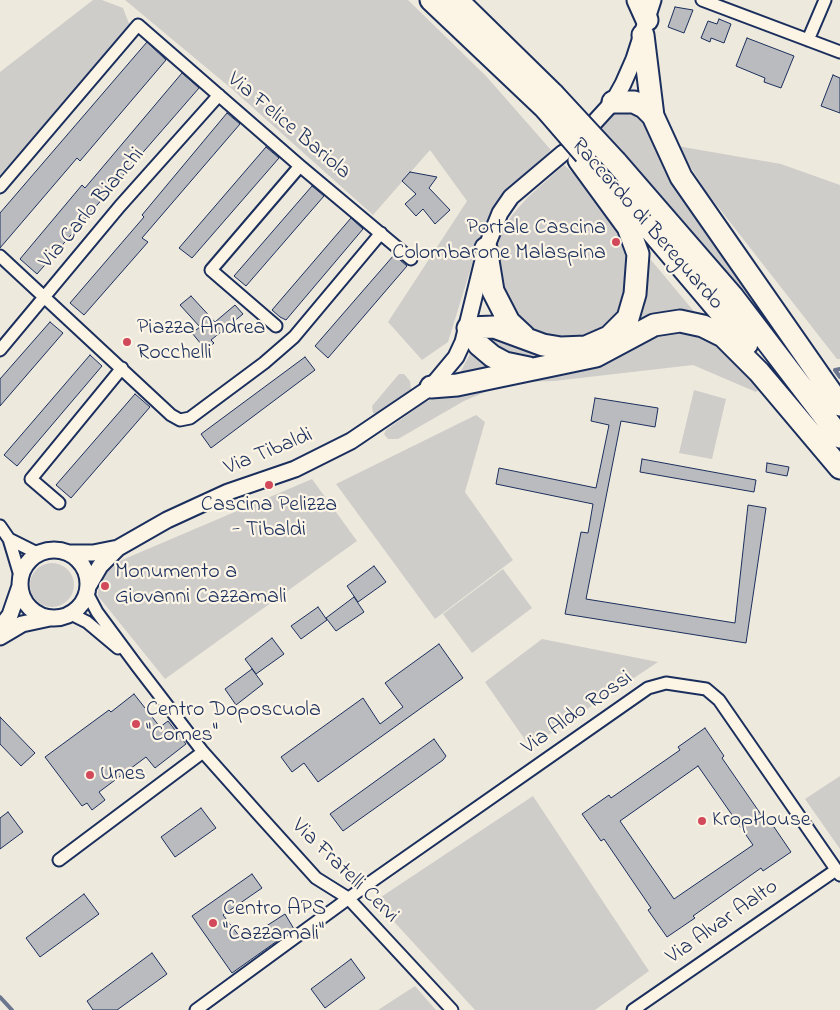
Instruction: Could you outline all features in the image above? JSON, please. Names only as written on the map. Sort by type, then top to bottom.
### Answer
[{"type":"highway","name":"Raccordo di Bereguardo","points":[[431,0],[501,68],[616,162],[733,297],[840,437]]},
{"type":"highway","name":"Raccordo di Bereguardo","points":[[457,0],[546,106],[576,155],[765,365],[840,467]]},
{"type":"highway","points":[[638,0],[645,28],[653,116],[681,177],[840,405]]},
{"type":"highway","points":[[613,102],[634,102],[644,107],[653,116]]},
{"type":"highway","points":[[468,328],[494,327],[561,348],[586,347],[609,337],[628,318],[635,294],[638,254],[628,227],[576,155]]},
{"type":"highway","points":[[486,248],[493,291],[509,322],[526,338]]},
{"type":"highway","points":[[431,387],[457,385],[596,356],[654,325],[680,321],[704,326],[723,336],[759,372],[840,467]]},
{"type":"highway","points":[[468,328],[479,345],[492,356],[506,363],[537,369]]},
{"type":"street","points":[[592,124],[613,102],[634,59],[653,0]]},
{"type":"street","points":[[702,0],[840,52]]},
{"type":"street","points":[[808,40],[825,0]]},
{"type":"street","name":"Via Felice Bariola","points":[[0,187],[138,25],[300,166],[412,259]]},
{"type":"street","name":"Via Carlo Bianchi","points":[[0,350],[120,206],[219,95]]},
{"type":"street","points":[[486,248],[492,229],[511,197],[576,155]]},
{"type":"street","points":[[276,326],[212,270],[300,166]]},
{"type":"street","points":[[0,256],[122,368],[170,415],[180,420],[190,418],[264,363],[294,337],[381,233]]},
{"type":"street","name":"Via Tibaldi","points":[[88,589],[100,566],[118,548],[167,520],[228,492],[295,469],[351,441],[431,387],[456,357],[468,328],[486,248]]},
{"type":"street","points":[[59,503],[31,479],[122,368]]},
{"type":"street","points":[[0,526],[9,539],[21,583],[23,598],[29,607],[38,614],[50,618]]},
{"type":"street","points":[[9,539],[39,554]]},
{"type":"street","name":"Via Tibaldi","points":[[68,553],[93,553],[118,548]]},
{"type":"street","points":[[0,628],[10,614],[29,562],[39,554],[53,550],[68,553],[83,566],[88,589],[81,605],[71,614],[22,624],[0,637]]},
{"type":"street","name":"Via Fratelli Cervi","points":[[88,589],[96,612],[203,752],[316,878],[348,898],[452,1010]]},
{"type":"street","name":"Via Fratelli Cervi","points":[[71,614],[87,622],[137,666]]},
{"type":"street","name":"Via Aldo Rossi","points":[[196,1010],[348,898],[648,688],[666,683],[706,689],[718,700],[838,873]]},
{"type":"street","points":[[59,860],[203,752]]},
{"type":"street","name":"Via Alvar Aalto","points":[[633,1010],[838,873]]},
{"type":"shaded area","points":[[93,0],[102,0],[123,8],[130,26],[0,175],[0,72]]},
{"type":"shaded area","points":[[125,0],[408,0],[486,76],[551,150],[495,205],[478,245],[448,342],[422,360],[388,322],[467,201],[430,150],[373,215],[232,89]]},
{"type":"shaded area","points":[[617,108],[641,115],[799,360],[795,363],[596,132]]},
{"type":"shaded area","points":[[677,146],[781,164],[840,185],[840,359],[837,359],[708,194]]},
{"type":"shaded area","points":[[564,165],[581,180],[621,225],[631,254],[621,314],[599,336],[544,342],[508,314],[495,251],[501,233],[512,215],[528,197]]},
{"type":"shaded area","points":[[645,259],[651,260],[697,315],[635,327]]},
{"type":"shaded area","points":[[680,330],[697,334],[725,346],[760,389],[756,392],[693,365],[554,381],[521,382],[490,390],[464,401],[398,439],[388,439],[384,434],[386,430],[424,403],[438,396],[597,364],[615,358],[645,338]]},
{"type":"shaded area","points":[[482,333],[527,352],[557,358],[510,359]]},
{"type":"shaded area","points":[[472,350],[497,368],[455,379],[461,371]]},
{"type":"shaded area","points":[[399,374],[404,374],[410,381],[411,390],[377,413],[373,413],[372,406]]},
{"type":"shaded area","points":[[694,390],[726,399],[712,459],[679,453]]},
{"type":"shaded area","points":[[476,415],[485,422],[465,492],[513,560],[435,619],[336,484]]},
{"type":"shaded area","points":[[312,479],[357,541],[165,679],[98,596],[99,578],[122,560]]},
{"type":"shaded area","points":[[56,563],[68,569],[73,576],[73,594],[68,601],[61,606],[48,607],[36,601],[31,594],[30,581],[36,569],[43,564]]},
{"type":"shaded area","points":[[503,569],[532,608],[472,653],[443,614]]},
{"type":"shaded area","points":[[542,639],[658,662],[530,747],[485,682]]},
{"type":"shaded area","points":[[840,776],[840,849],[805,799]]},
{"type":"shaded area","points":[[533,796],[649,971],[595,1010],[475,1010],[375,901]]},
{"type":"shaded area","points":[[415,986],[436,1010],[378,1010]]},
{"type":"building","points":[[675,7],[693,10],[684,33],[668,27]]},
{"type":"building","points":[[719,19],[731,24],[724,43],[711,38],[710,42],[701,38],[708,21],[717,24]]},
{"type":"building","points":[[747,38],[794,56],[781,88],[764,82],[765,78],[736,66]]},
{"type":"building","points":[[147,42],[166,60],[80,161],[77,158],[0,248],[0,213]]},
{"type":"building","points":[[182,73],[199,88],[37,274],[20,259],[82,185],[85,188]]},
{"type":"building","points":[[833,75],[840,78],[840,113],[821,106]]},
{"type":"building","points":[[227,113],[240,124],[142,238],[148,242],[84,315],[70,303],[144,217],[142,215]]},
{"type":"building","points":[[266,147],[279,158],[192,258],[179,248]]},
{"type":"building","points":[[410,172],[437,177],[429,188],[450,210],[435,224],[423,209],[416,216],[405,204],[416,194],[402,181]]},
{"type":"building","points":[[312,186],[324,196],[246,286],[234,276]]},
{"type":"building","points":[[351,218],[363,229],[286,320],[280,317],[272,310]]},
{"type":"building","points":[[394,255],[407,266],[328,358],[315,346]]},
{"type":"building","points":[[191,296],[215,322],[235,305],[243,314],[211,340],[214,343],[206,350],[192,333],[200,327],[180,305]]},
{"type":"building","points":[[50,322],[63,333],[0,406],[0,379]]},
{"type":"building","points":[[90,355],[102,366],[17,466],[4,455]]},
{"type":"building","points":[[305,357],[315,370],[211,448],[201,434]]},
{"type":"building","points":[[135,394],[150,407],[71,498],[56,485]]},
{"type":"building","points":[[595,398],[658,408],[655,427],[621,421],[586,599],[735,623],[748,505],[766,508],[746,643],[565,614],[581,532],[588,533],[593,504],[496,484],[499,468],[596,488],[609,425],[591,421]]},
{"type":"building","points":[[642,459],[756,480],[754,492],[640,472]]},
{"type":"building","points":[[767,463],[789,467],[787,476],[766,472]]},
{"type":"building","points":[[374,566],[386,582],[358,602],[347,586]]},
{"type":"building","points":[[354,597],[364,612],[336,631],[326,618]]},
{"type":"building","points":[[318,607],[327,620],[301,639],[291,626]]},
{"type":"building","points":[[272,638],[284,654],[256,674],[245,659]]},
{"type":"building","points":[[439,644],[463,678],[318,782],[304,763],[292,772],[281,757],[363,698],[380,724],[403,707],[385,683]]},
{"type":"building","points":[[252,669],[263,684],[236,705],[225,689]]},
{"type":"building","name":"Unes","points":[[134,694],[160,727],[168,721],[186,744],[155,768],[146,757],[99,792],[105,800],[92,810],[87,803],[82,806],[45,757]]},
{"type":"building","points":[[0,717],[35,753],[21,766],[0,744]]},
{"type":"building","points":[[705,728],[724,756],[722,758],[769,826],[772,824],[791,852],[763,871],[761,868],[693,916],[695,918],[667,937],[648,910],[651,908],[604,839],[601,841],[582,814],[609,795],[611,798],[680,750],[678,747]],"holes":[[[698,766],[753,845],[674,899],[620,821]]]},
{"type":"building","points":[[434,739],[446,756],[443,760],[343,831],[330,814]]},
{"type":"building","points":[[201,808],[216,828],[175,857],[161,837]]},
{"type":"building","points":[[8,812],[23,832],[0,849],[0,818]]},
{"type":"building","name":"Centro APS \"Cazzamali\"","points":[[252,874],[262,888],[223,915],[243,941],[285,914],[294,929],[232,973],[192,916]]},
{"type":"building","points":[[84,894],[99,914],[40,957],[26,938]]},
{"type":"building","points":[[152,953],[167,974],[117,1010],[93,1010],[87,1001]]},
{"type":"building","points":[[351,959],[365,978],[325,1008],[311,989]]},
{"type":"waterway","points":[[840,369],[835,370],[840,377]]},
{"type":"waterway","points":[[0,997],[12,1010]]},
{"type":"place","name":"Portale Cascina Colombarone Malaspina","points":[[616,242]]},
{"type":"place","name":"Piazza Andrea Rocchelli","points":[[127,342]]},
{"type":"place","name":"Cascina Pelizza - Tibaldi","points":[[269,485]]},
{"type":"place","name":"Monumento a Giovanni Cazzamali","points":[[105,586]]},
{"type":"place","name":"Centro Doposcuola \"Comes\"","points":[[136,724]]},
{"type":"place","name":"Unes","points":[[90,775]]},
{"type":"place","name":"KropHouse","points":[[702,821]]},
{"type":"place","name":"Centro APS \"Cazzamali\"","points":[[213,923]]}]
